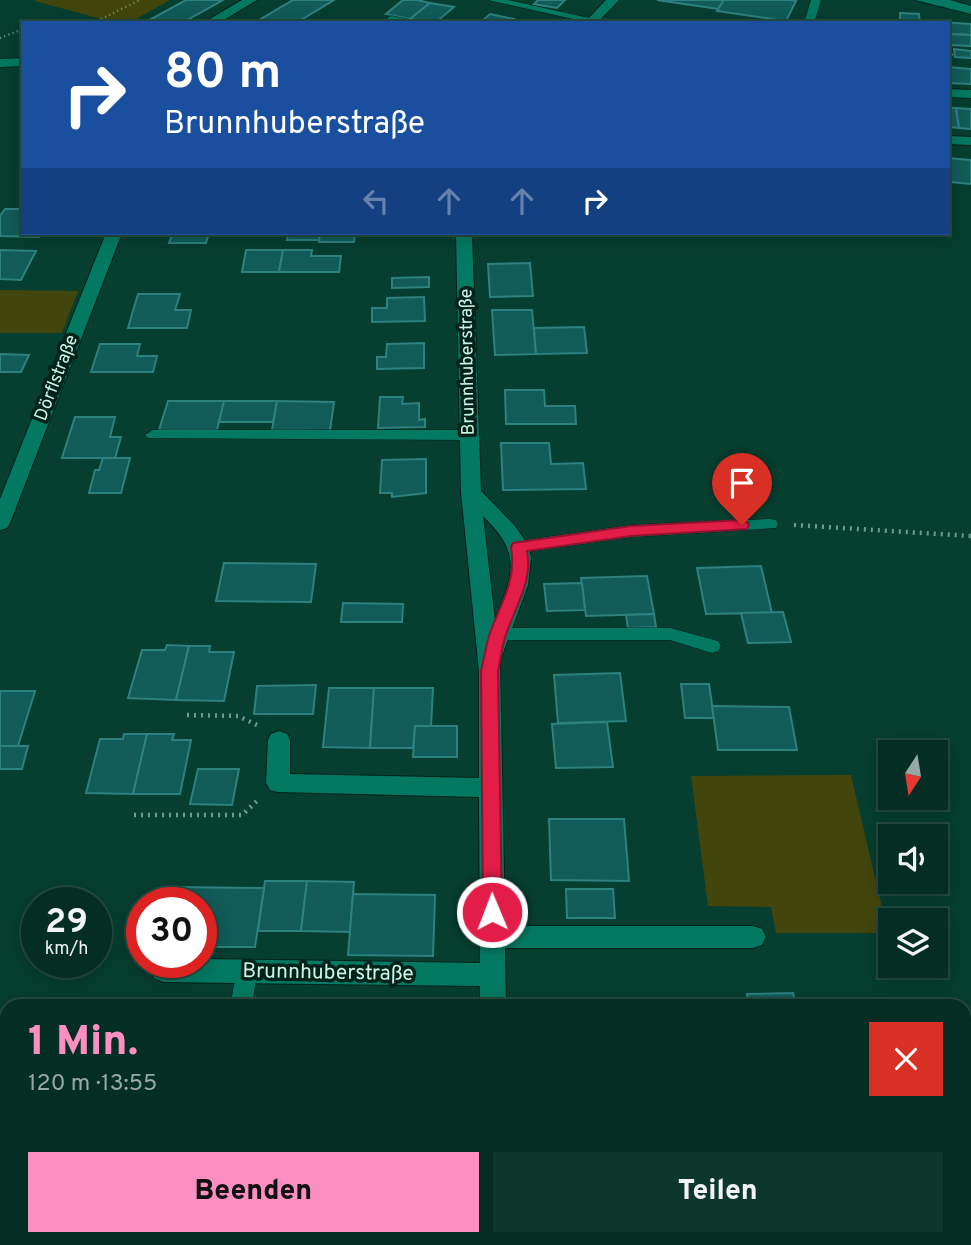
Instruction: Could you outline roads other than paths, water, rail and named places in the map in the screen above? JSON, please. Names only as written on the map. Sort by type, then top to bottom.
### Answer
[{"type":"street","points":[[213,21],[251,0]]},
{"type":"street","points":[[592,21],[612,0]]},
{"type":"street","points":[[921,0],[948,3],[971,10]]},
{"type":"street","points":[[0,63],[21,62]]},
{"type":"street","points":[[950,93],[971,94]]},
{"type":"street","points":[[950,140],[971,141]]},
{"type":"street","name":"Dörflstraße","points":[[0,523],[113,235]]},
{"type":"street","name":"Brunnhuberstraße","points":[[464,235],[471,492],[492,634],[493,999]]},
{"type":"street","points":[[471,492],[503,524],[519,547]]},
{"type":"street","name":"Brunnhuberstraße","points":[[492,634],[513,600],[522,566],[519,547]]},
{"type":"street","points":[[279,740],[278,783],[491,788]]},
{"type":"street","points":[[492,937],[753,937]]},
{"type":"street","name":"Brunnhuberstraße","points":[[217,971],[492,975]]},
{"type":"lane","points":[[494,0],[592,21]]},
{"type":"lane","points":[[810,21],[816,0]]},
{"type":"lane","points":[[392,19],[402,21]]},
{"type":"lane","points":[[153,435],[470,435]]},
{"type":"lane","points":[[519,547],[631,531],[769,524]]},
{"type":"lane","points":[[492,634],[670,634],[712,646]]},
{"type":"lane","points":[[242,999],[246,972]]}]
